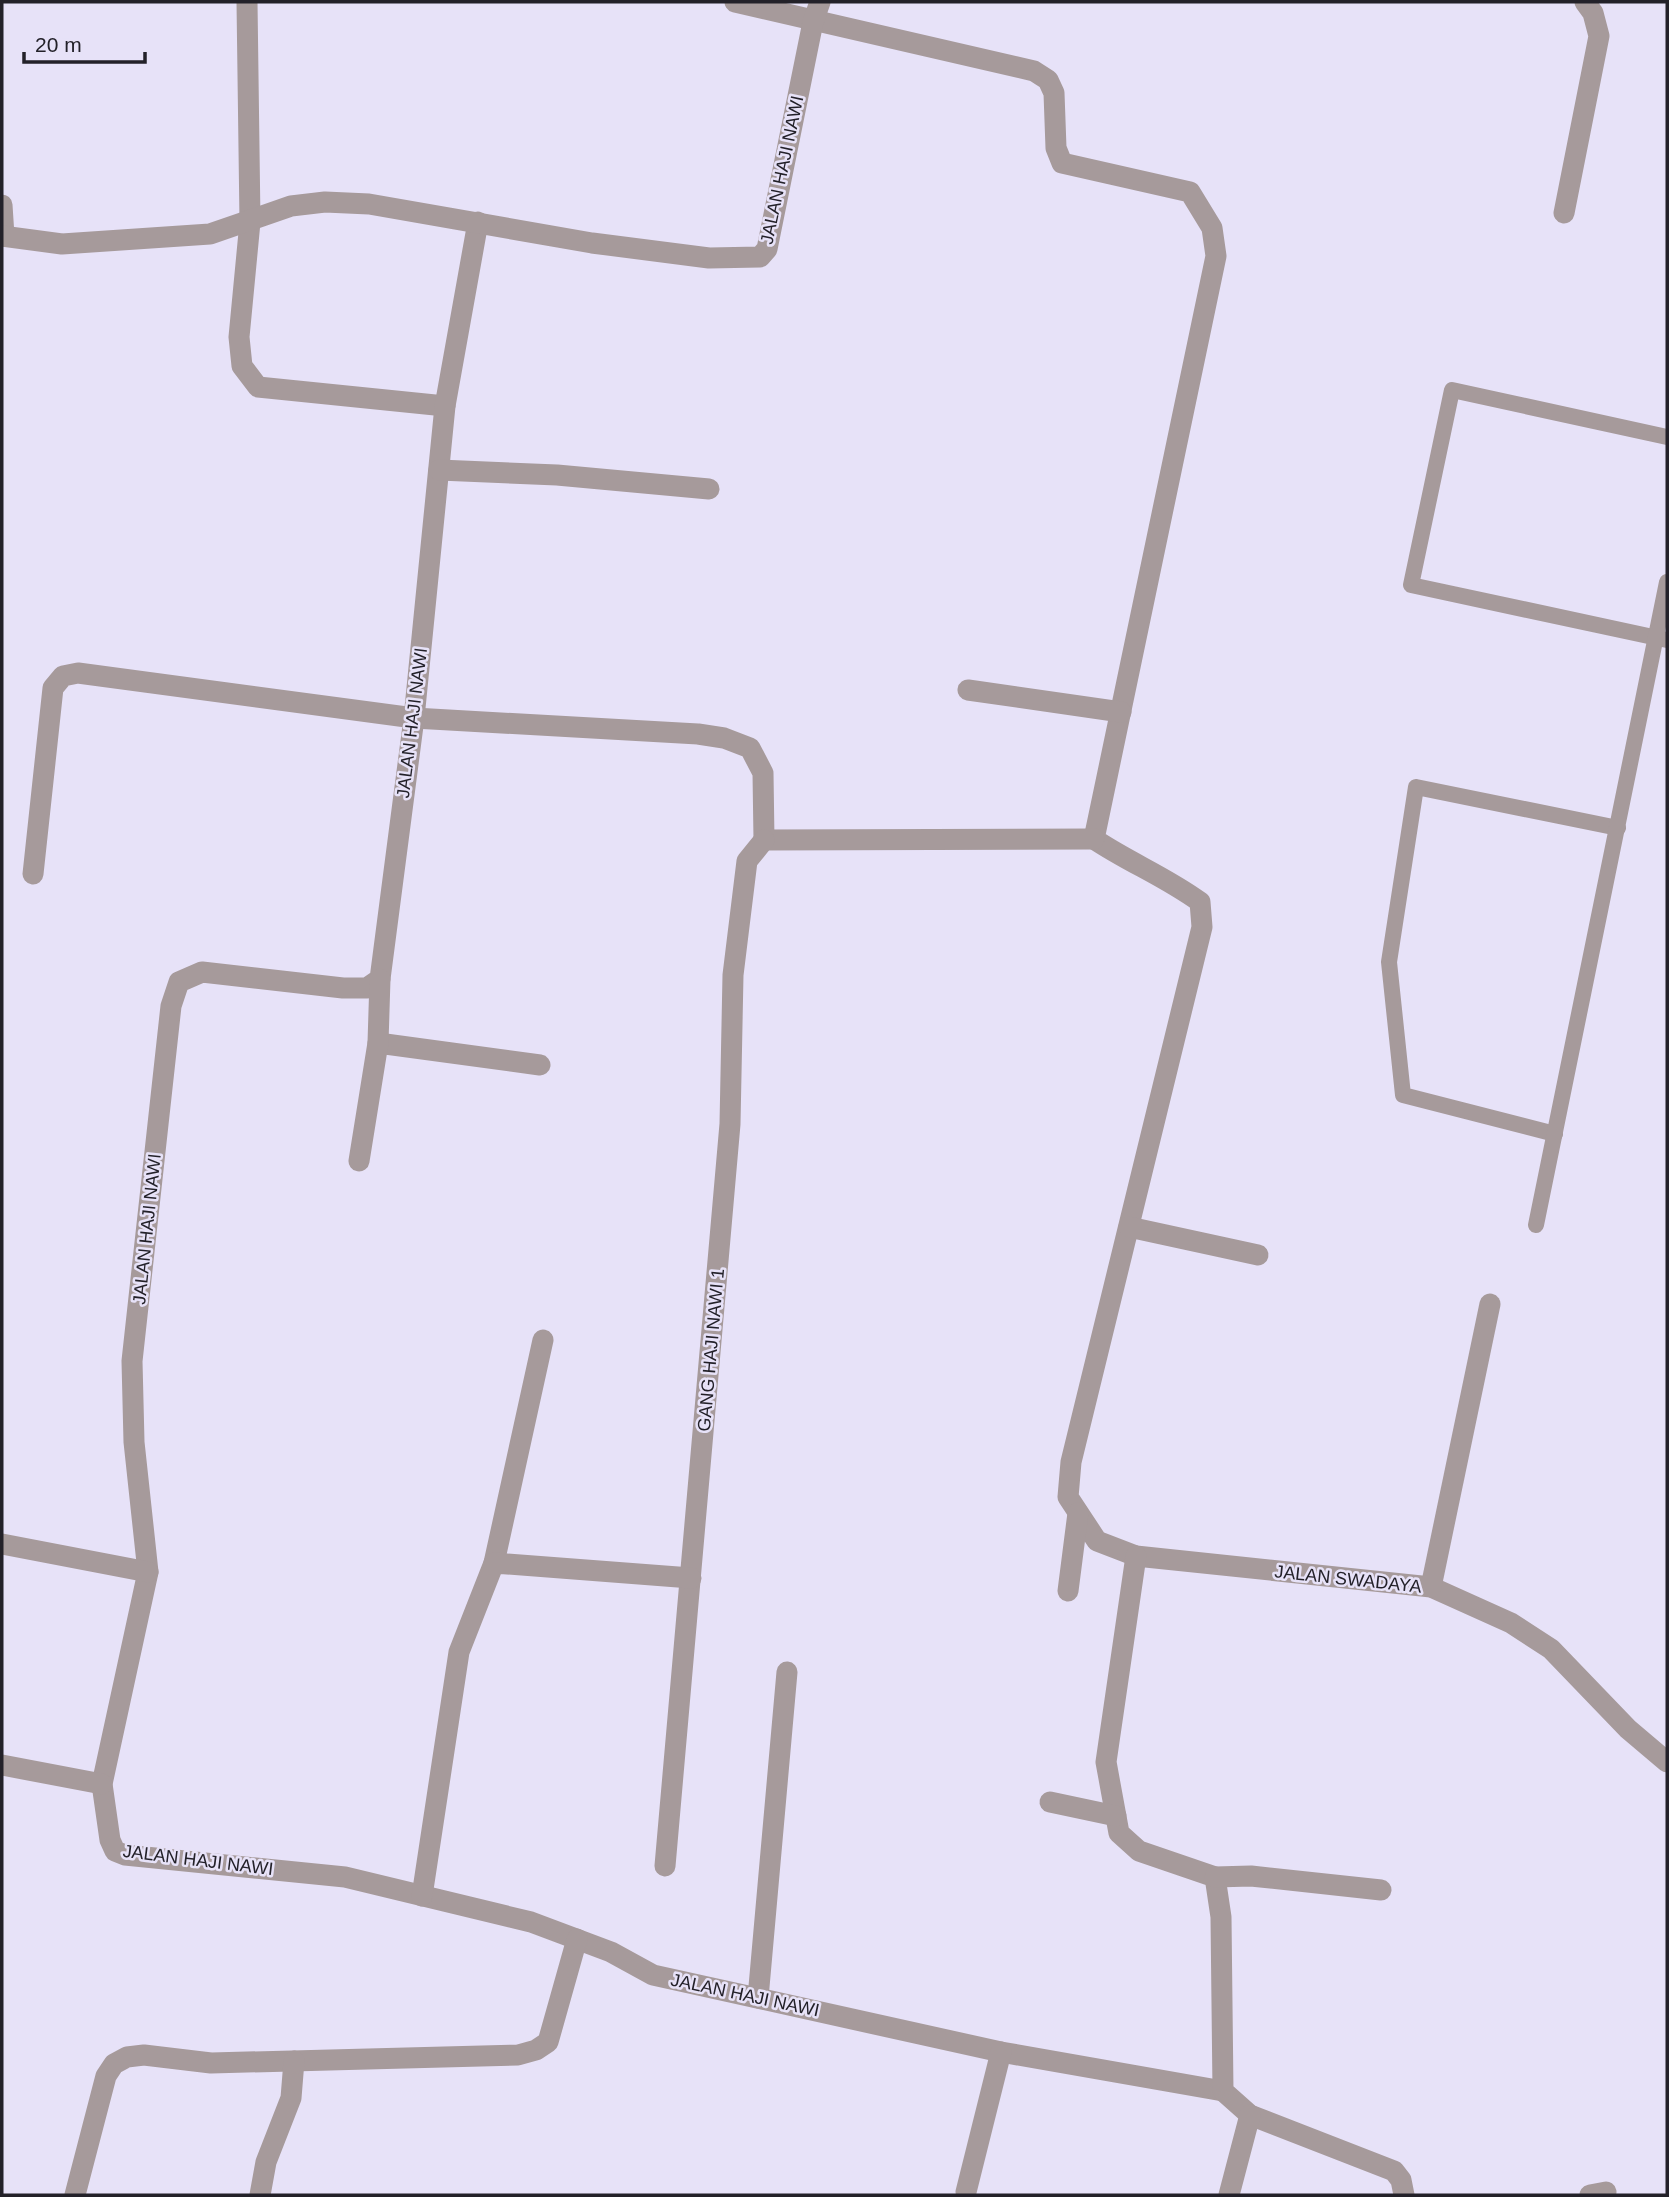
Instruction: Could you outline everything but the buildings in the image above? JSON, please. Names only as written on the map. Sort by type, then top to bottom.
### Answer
[{"type":"street","points":[[247,2],[250,222],[239,337],[242,366],[248,378],[258,387],[444,406]]},
{"type":"street","points":[[736,2],[813,22],[1034,71],[1048,80],[1054,93],[1056,148],[1062,163],[1190,192],[1212,229],[1216,256],[1094,839]]},
{"type":"street","name":"JALAN HAJI NAWI","points":[[820,2],[813,22],[767,249],[760,257],[709,258],[592,243],[478,222],[444,406],[414,718],[380,979],[368,988],[343,989],[202,972],[179,982],[171,1006],[132,1361],[134,1442],[148,1572],[103,1784],[110,1840],[115,1851],[125,1855],[345,1877],[531,1922],[611,1952],[653,1975],[1001,2052],[1223,2091]]},
{"type":"street","points":[[1564,213],[1599,36],[1593,13],[1585,2]]},
{"type":"street","points":[[2,205],[3,236],[62,244],[142,241],[210,234],[291,206],[325,202],[369,204],[478,222]]},
{"type":"street","points":[[439,470],[557,475],[709,489]]},
{"type":"street","points":[[33,874],[53,688],[64,676],[78,673],[414,718],[724,738],[750,748],[763,773],[764,841],[1094,839],[1123,859],[1168,879],[1200,902],[1202,926],[1071,1462],[1068,1497],[1078,1513],[1068,1591]]},
{"type":"street","points":[[968,690],[1121,712]]},
{"type":"street","name":"GANG HAJI NAWI 1","points":[[665,1866],[730,1124],[733,975],[747,861],[764,841]]},
{"type":"street","points":[[359,1161],[378,1043],[380,979]]},
{"type":"street","points":[[378,1043],[540,1065]]},
{"type":"street","points":[[1129,1227],[1258,1255]]},
{"type":"street","points":[[1431,1587],[1490,1304]]},
{"type":"street","points":[[422,1896],[459,1652],[494,1563],[543,1340]]},
{"type":"street","name":"JALAN SWADAYA","points":[[1078,1513],[1097,1541],[1136,1556],[1431,1587],[1511,1623],[1551,1649],[1628,1729],[1667,1762]]},
{"type":"street","points":[[2,1544],[148,1572]]},
{"type":"street","points":[[1136,1556],[1105,1762],[1119,1833],[1139,1851],[1215,1877],[1251,1876],[1381,1890]]},
{"type":"street","points":[[494,1563],[691,1578]]},
{"type":"street","points":[[758,1998],[787,1672]]},
{"type":"street","points":[[2,1765],[103,1784]]},
{"type":"street","points":[[1050,1802],[1116,1816]]},
{"type":"street","points":[[1215,1877],[1221,1917],[1223,2091],[1250,2115],[1394,2171],[1401,2180],[1404,2195]]},
{"type":"street","points":[[75,2195],[106,2076],[114,2064],[127,2057],[145,2055],[211,2063],[518,2055],[536,2050],[548,2042],[577,1940]]},
{"type":"street","points":[[966,2192],[1001,2052]]},
{"type":"street","points":[[260,2195],[266,2162],[291,2098],[295,2061]]},
{"type":"street","points":[[1229,2195],[1250,2115]]},
{"type":"lane","points":[[1662,639],[1411,584],[1452,390],[1667,437]]},
{"type":"lane","points":[[1536,1225],[1618,828],[1662,639],[1667,582]]},
{"type":"lane","points":[[1555,1134],[1403,1095],[1389,962],[1416,787],[1618,828]]}]
